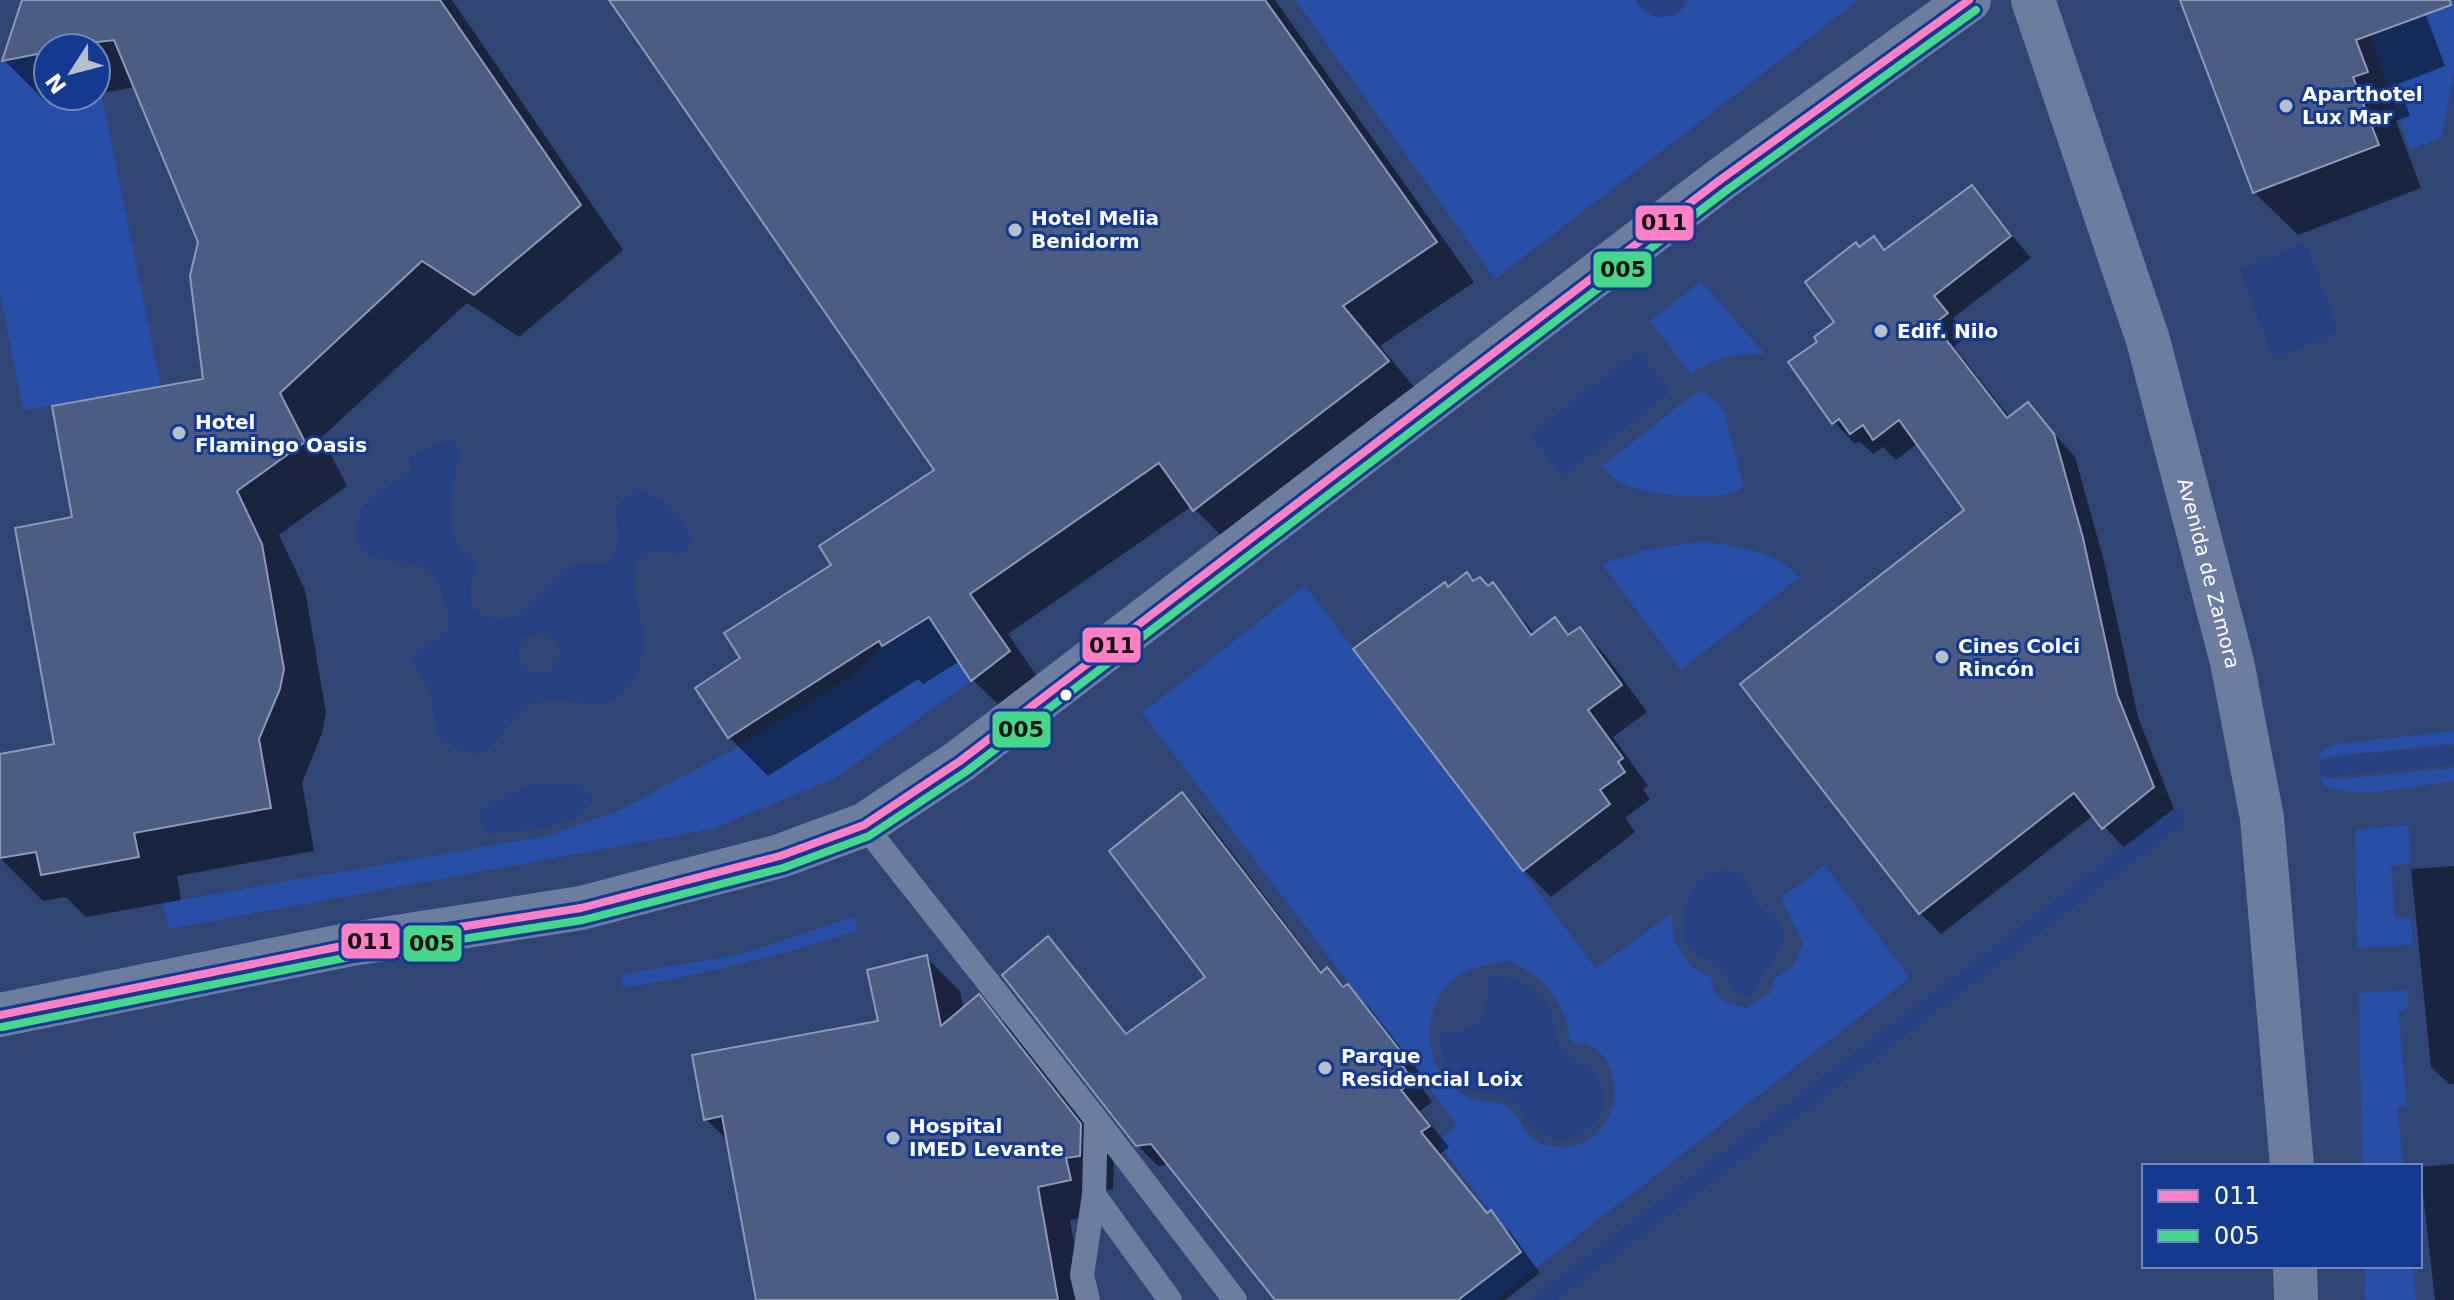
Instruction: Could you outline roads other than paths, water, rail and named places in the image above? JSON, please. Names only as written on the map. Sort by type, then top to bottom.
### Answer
[{"type":"street","points":[[0,1015],[352,944],[581,908],[780,856],[864,825],[960,761],[1720,180],[1969,0]]},
{"type":"street","name":"Avenida de Zamora","points":[[2033,0],[2148,340],[2232,662],[2262,818],[2292,1164]]},
{"type":"street","points":[[2295,1268],[2296,1300]]},
{"type":"lane","points":[[864,825],[1235,1300]]},
{"type":"lane","points":[[1088,1300],[1082,1275],[1094,1195],[1096,1119]]},
{"type":"lane","points":[[1094,1195],[1170,1300]]},
{"type":"waterway","points":[[2326,767],[2454,755]]},
{"type":"waterway","points":[[1543,1300],[2177,818]]},
{"type":"place","name":"Aparthotel Lux Mar","points":[[2286,106]]},
{"type":"place","name":"Hotel Melia Benidorm","points":[[1015,230]]},
{"type":"place","name":"Edif. Nilo","points":[[1881,331]]},
{"type":"place","name":"Hotel Flamingo Oasis","points":[[179,433]]},
{"type":"place","name":"Cines Colci Rincón","points":[[1942,657]]},
{"type":"place","name":"Parque Residencial Loix","points":[[1325,1068]]},
{"type":"place","name":"Hospital IMED Levante","points":[[893,1138]]}]
